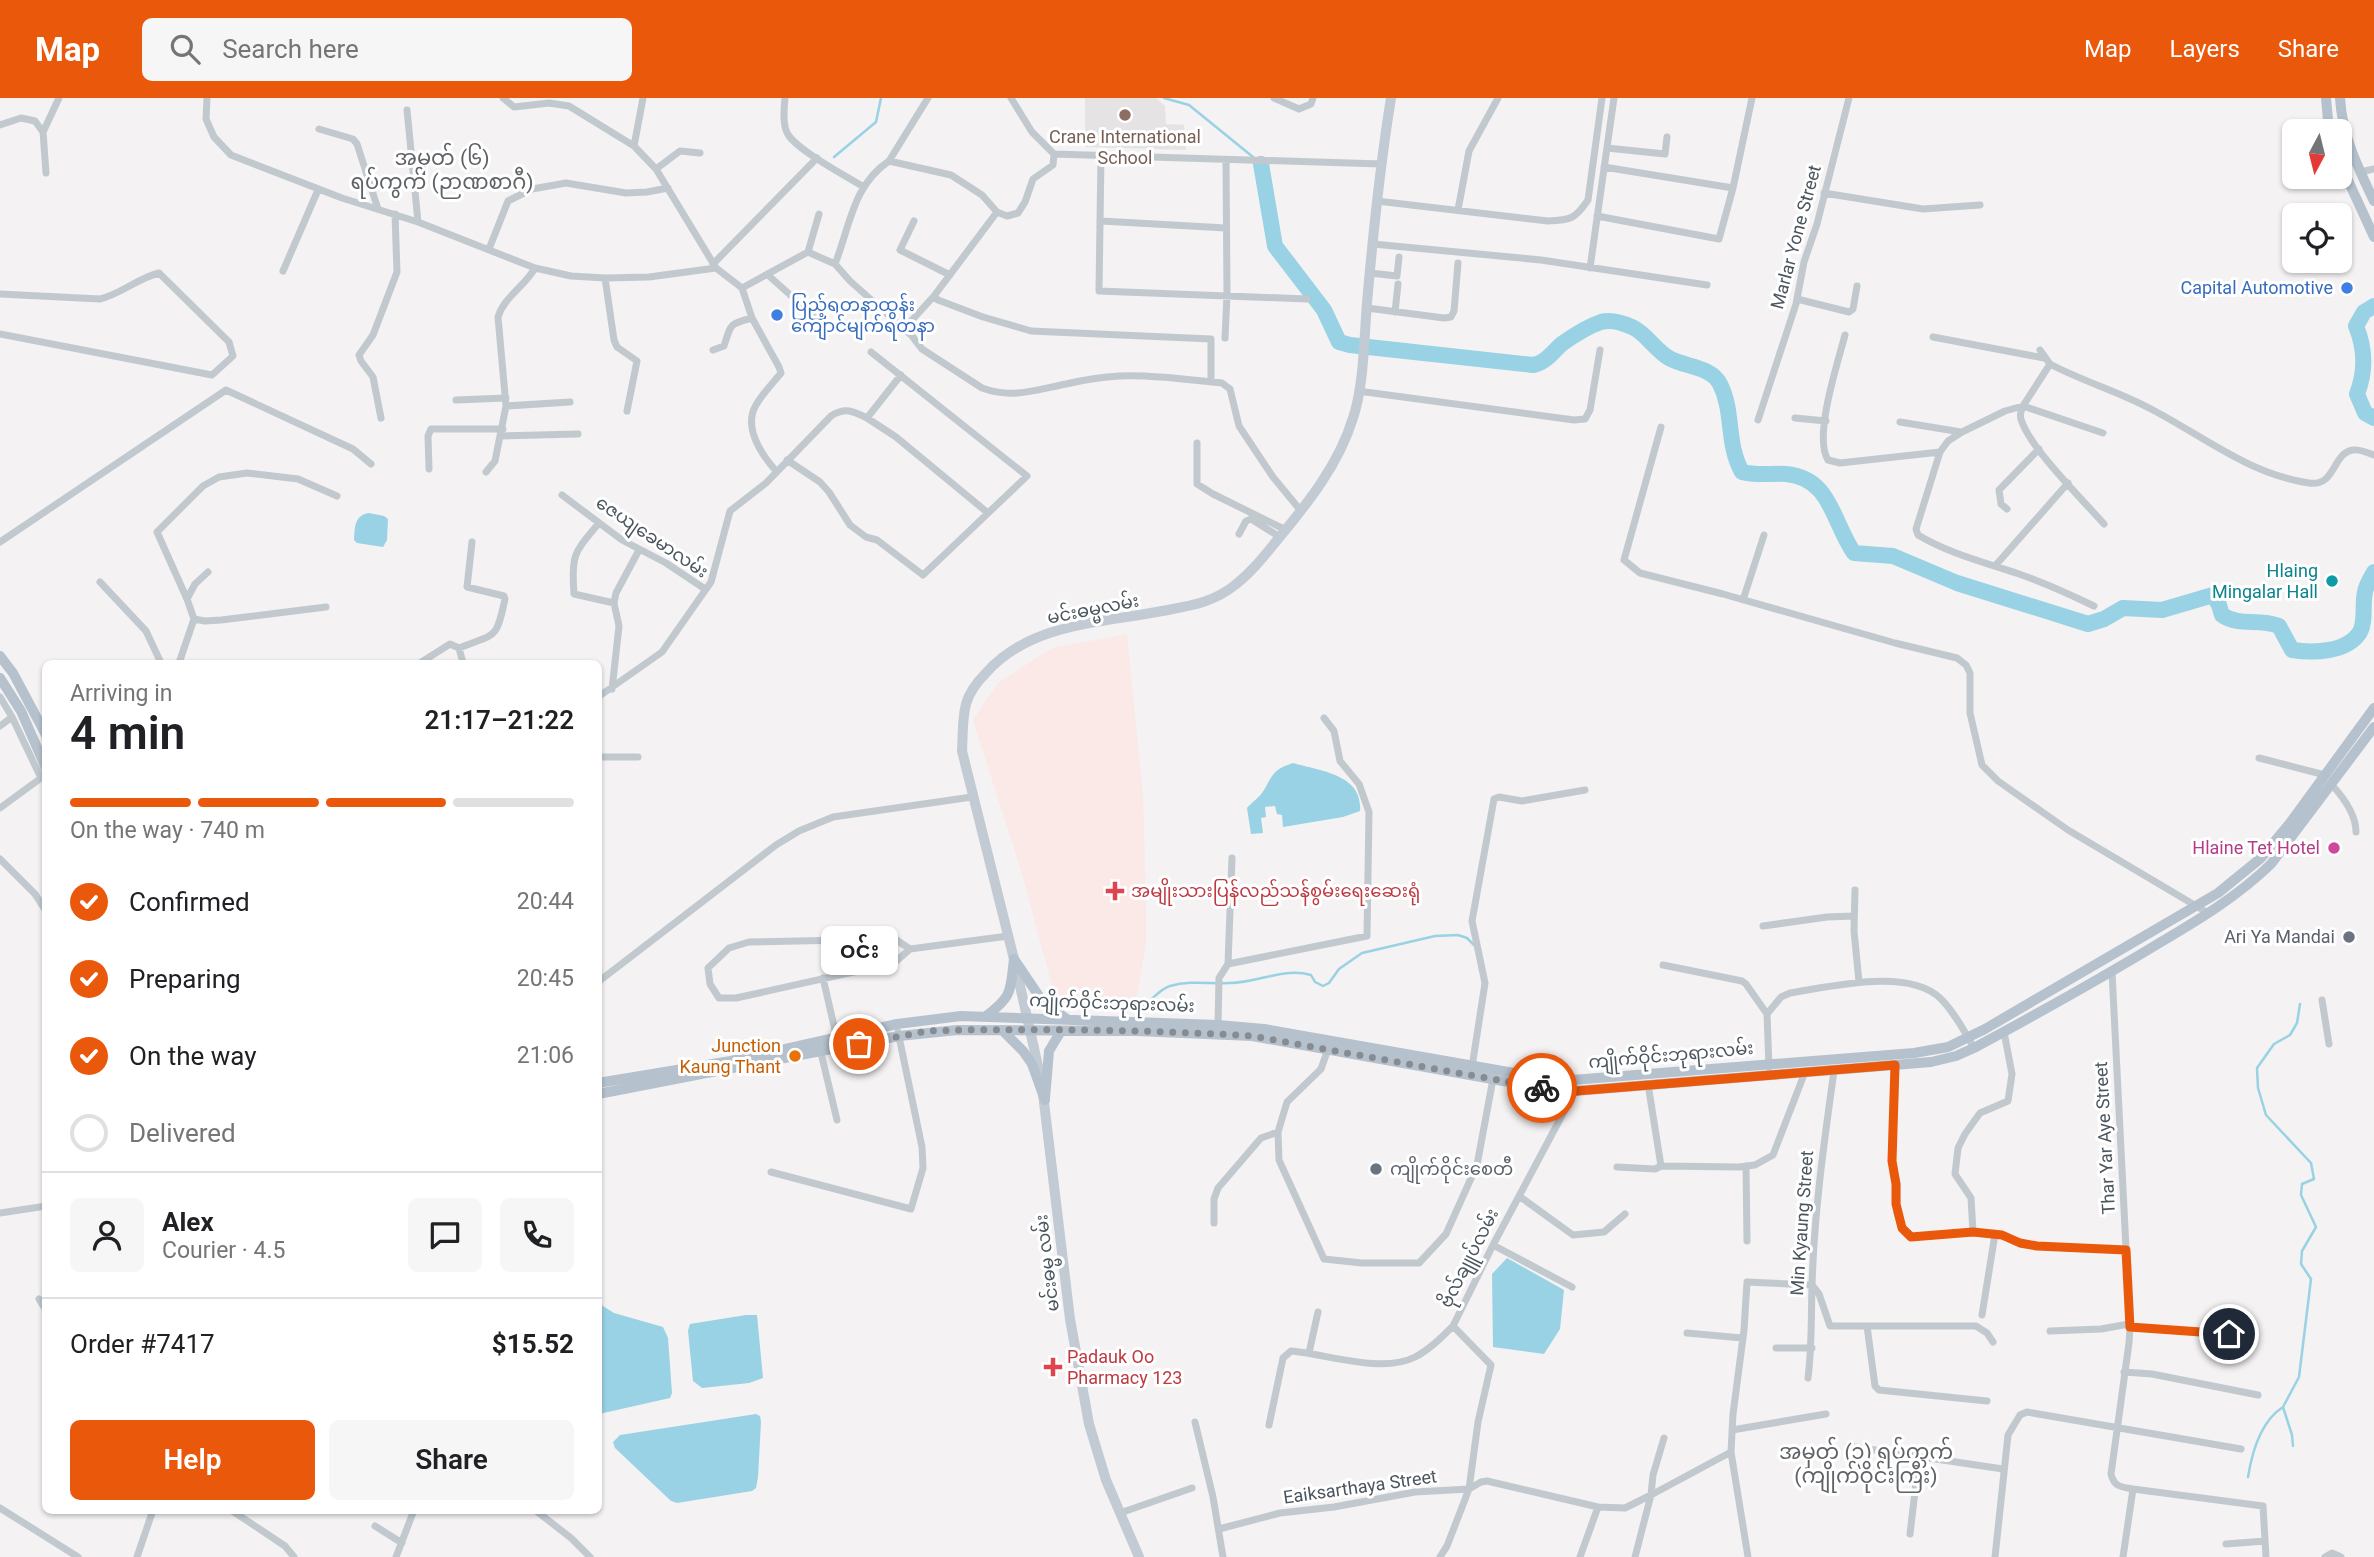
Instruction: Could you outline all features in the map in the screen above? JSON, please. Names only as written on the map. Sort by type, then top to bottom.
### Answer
[{"type":"main road","points":[[1367,308],[1381,164],[1391,98]]},
{"type":"main road","points":[[2326,98],[2328,119]]},
{"type":"main road","points":[[2340,98],[2343,124],[2360,172],[2373,198],[2357,201]]},
{"type":"main road","points":[[2352,189],[2374,237]]},
{"type":"main road","name":"မင်းဓမ္မလမ်း","points":[[1014,959],[962,751],[967,701],[979,680],[993,665],[1026,643],[1056,630],[1208,602],[1234,586],[1261,561],[1338,456],[1354,417],[1367,308]]},
{"type":"main road","points":[[0,656],[13,673],[42,724]]},
{"type":"main road","points":[[0,678],[30,730],[42,758]]},
{"type":"main road","name":"ကျိုက်ဝိုင်းဘုရားလမ်း","points":[[1769,1070],[1805,1072],[1835,1065],[1895,1065],[1931,1062],[1956,1056],[2112,972],[2253,882],[2270,864],[2374,708]]},
{"type":"main road","name":"ကျိုက်ဝိုင်းဘုရားလမ်း","points":[[898,1030],[1264,1029],[1560,1082],[1647,1079],[1835,1065],[1948,1047],[2104,962],[2218,893],[2261,858],[2374,727]]},
{"type":"main road","points":[[985,1017],[1003,1003],[1009,993],[1014,959]]},
{"type":"main road","points":[[1014,959],[1044,1002],[1067,1019]]},
{"type":"main road","name":"မင်းဓမ္မ လမ်း","points":[[1014,959],[1045,1100],[1070,1320],[1088,1424],[1106,1480],[1139,1557]]},
{"type":"main road","points":[[2104,962],[2112,972]]},
{"type":"main road","name":"ကျိုက်ဝိုင်းဘုရားလမ်း","points":[[602,1087],[838,1043],[942,1018],[985,1017],[1067,1019],[1219,1029],[1493,1080],[1576,1091],[1647,1079]]},
{"type":"main road","points":[[1002,1030],[1023,1051],[1031,1064],[1045,1100]]},
{"type":"main road","points":[[1045,1100],[1049,1051],[1061,1031]]},
{"type":"main road","name":"ကျိုက်ဝိုင်းဘုရားလမ်း","points":[[602,1087],[821,1053],[838,1043]]},
{"type":"street","points":[[46,173],[43,132],[59,98]]},
{"type":"street","points":[[207,98],[206,119],[214,137],[231,155],[318,190],[418,222],[535,268],[571,276],[649,277],[715,266],[817,158]]},
{"type":"street","points":[[503,98],[511,107],[550,100],[572,108],[634,146],[656,169],[715,266],[742,288],[752,318],[780,373],[756,405],[751,418],[754,436],[761,452],[776,471]]},
{"type":"street","points":[[572,108],[573,98]]},
{"type":"street","points":[[634,146],[643,98]]},
{"type":"street","points":[[785,98],[785,125],[788,135],[817,158],[862,186]]},
{"type":"street","points":[[835,264],[862,186],[889,161],[928,98]]},
{"type":"street","points":[[1011,98],[1031,132],[1054,154],[1381,164]]},
{"type":"street","points":[[1274,98],[1299,109],[1311,104],[1313,98]]},
{"type":"street","points":[[1458,210],[1469,151],[1499,98]]},
{"type":"street","points":[[1377,201],[1548,220],[1570,220],[1588,200],[1602,98]]},
{"type":"street","points":[[1590,268],[1614,98]]},
{"type":"street","points":[[1597,216],[1718,239],[1733,188],[1752,98]]},
{"type":"street","name":"Marlar Yone Street","points":[[1758,420],[1797,299],[1804,262],[1825,194],[1849,98]]},
{"type":"street","points":[[407,110],[418,222]]},
{"type":"street","points":[[0,125],[21,118],[35,121],[43,132]]},
{"type":"street","points":[[319,129],[353,139],[357,144],[378,209]]},
{"type":"street","points":[[1607,148],[1665,154],[1667,137]]},
{"type":"street","points":[[656,169],[680,151],[700,153]]},
{"type":"street","points":[[889,161],[951,175],[982,195],[997,212],[1007,216],[1018,213],[1033,179],[1054,165],[1054,154]]},
{"type":"street","points":[[1101,155],[1099,291],[1307,299]]},
{"type":"street","points":[[1225,338],[1226,160]]},
{"type":"street","points":[[1604,167],[1733,188]]},
{"type":"street","points":[[2360,172],[2374,169]]},
{"type":"street","points":[[489,249],[508,201],[532,189],[565,183],[626,193],[668,188]]},
{"type":"street","points":[[283,271],[318,190]]},
{"type":"street","points":[[1825,194],[1923,209],[1980,205]]},
{"type":"street","points":[[903,330],[934,296],[997,212]]},
{"type":"street","points":[[381,418],[373,377],[359,355],[373,335],[397,272],[395,214]]},
{"type":"street","points":[[742,288],[808,252],[820,214]]},
{"type":"street","points":[[915,221],[900,250],[950,275]]},
{"type":"street","points":[[1101,221],[1226,228]]},
{"type":"street","points":[[1373,244],[1541,260],[1707,285]]},
{"type":"street","points":[[808,252],[835,264],[850,281],[912,336],[922,349],[992,392],[1032,393],[1067,383],[1122,376],[1222,383],[1230,389],[1240,426],[1273,477],[1300,511]]},
{"type":"street","points":[[1370,273],[1397,276],[1399,257]]},
{"type":"street","points":[[1367,308],[1451,317],[1454,311],[1458,262]]},
{"type":"street","points":[[486,471],[495,461],[506,402],[498,317],[500,308],[535,268]]},
{"type":"street","points":[[0,294],[100,299],[110,297],[145,276],[159,273],[229,342],[233,356],[212,375],[0,334]]},
{"type":"street","points":[[768,275],[817,319]]},
{"type":"street","points":[[605,278],[614,340],[617,347],[637,361],[627,411]]},
{"type":"street","points":[[1395,312],[1398,284]]},
{"type":"street","points":[[1797,299],[1849,312],[1853,309],[1857,286]]},
{"type":"street","points":[[934,296],[938,300],[983,317],[1031,331],[1211,340],[1211,382]]},
{"type":"street","points":[[713,350],[724,346],[729,326],[752,318]]},
{"type":"street","points":[[1844,335],[1826,408],[1823,449],[1828,460],[1834,463],[1940,452]]},
{"type":"street","points":[[1933,337],[2047,361],[2148,407],[2245,464],[2301,482],[2318,484],[2328,479],[2334,467],[2348,452],[2356,450],[2374,455]]},
{"type":"street","points":[[1358,391],[1574,420],[1585,419],[1590,411],[1600,350]]},
{"type":"street","points":[[2040,350],[2047,361]]},
{"type":"street","points":[[787,460],[820,482],[850,525],[866,537],[877,540],[923,575],[1027,476],[871,352]]},
{"type":"street","points":[[2047,361],[2020,412],[2021,421],[2039,449],[2104,524]]},
{"type":"street","points":[[867,418],[901,375]]},
{"type":"street","points":[[0,542],[226,390],[354,449],[371,464]]},
{"type":"street","points":[[456,400],[570,402]]},
{"type":"street","points":[[2094,606],[2021,575],[1936,546],[1918,535],[1916,529],[1940,452],[1962,432],[2005,411],[2023,406],[2103,433]]},
{"type":"street","points":[[705,589],[711,582],[730,511],[755,493],[840,410],[851,410],[896,437],[988,513]]},
{"type":"street","points":[[1795,418],[1826,421]]},
{"type":"street","points":[[1900,422],[1962,432]]},
{"type":"street","points":[[1661,427],[1625,561],[1640,573],[1957,658],[1966,665],[1970,673],[1970,713],[1982,765],[1998,781],[2068,830],[2208,913]]},
{"type":"street","points":[[429,469],[428,436],[431,429],[578,434]]},
{"type":"street","points":[[1197,443],[1197,484],[1283,534]]},
{"type":"street","points":[[2007,509],[2001,504],[1999,490],[2039,449]]},
{"type":"street","points":[[180,660],[194,619],[157,532],[203,486],[219,477],[247,473],[298,479],[337,496]]},
{"type":"street","points":[[1995,566],[2068,483]]},
{"type":"street","name":"ဇေယျခေမာလမ်း","points":[[562,495],[639,550],[666,563],[705,589],[662,652],[602,695]]},
{"type":"street","points":[[1239,534],[1246,521],[1251,519],[1283,534]]},
{"type":"street","points":[[599,523],[576,552],[572,564],[574,594],[614,603]]},
{"type":"street","points":[[1743,600],[1764,535]]},
{"type":"street","points":[[425,660],[450,644],[459,648],[495,633],[499,627],[504,596],[467,587],[472,542]]},
{"type":"street","points":[[612,689],[619,626],[614,603],[616,593],[639,550]]},
{"type":"street","points":[[187,599],[195,584],[208,572]]},
{"type":"street","points":[[100,582],[146,631],[160,660]]},
{"type":"street","points":[[194,619],[221,620],[326,607]]},
{"type":"street","points":[[459,648],[462,660]]},
{"type":"street","points":[[0,697],[40,778],[0,808]]},
{"type":"street","points":[[0,726],[12,717]]},
{"type":"street","points":[[1228,964],[1367,936],[1369,812],[1359,784],[1340,761],[1334,732],[1324,718]]},
{"type":"street","points":[[30,730],[42,728]]},
{"type":"street","points":[[602,757],[638,757]]},
{"type":"street","points":[[2259,758],[2328,780],[2342,796],[2355,821],[2356,832]]},
{"type":"street","points":[[1472,1067],[1485,983],[1472,921],[1494,799],[1499,797],[1522,802],[1585,790]]},
{"type":"street","points":[[602,979],[776,845],[799,831],[833,817],[972,797]]},
{"type":"street","points":[[1219,1029],[1219,978],[1228,964],[1232,858]]},
{"type":"street","points":[[0,859],[42,905]]},
{"type":"street","points":[[1855,890],[1854,943],[1859,982]]},
{"type":"street","points":[[1763,926],[1854,916]]},
{"type":"street","points":[[910,949],[895,939],[749,942],[729,948],[708,968],[710,984],[719,998],[736,998],[894,963],[910,949],[1008,936]]},
{"type":"street","points":[[1663,965],[1746,984],[1767,1014],[1769,1070]]},
{"type":"street","name":"Thar Yar Aye Street","points":[[2112,972],[2129,1325],[2111,1474],[2113,1482],[2118,1486],[2133,1489]]},
{"type":"street","points":[[823,978],[838,1043]]},
{"type":"street","points":[[1767,1014],[1781,997],[1790,993],[1859,982],[1903,981],[1940,998],[1974,1048]]},
{"type":"street","points":[[2322,1000],[2329,1044]]},
{"type":"street","points":[[771,1172],[911,1209],[923,1168],[922,1147],[898,1030]]},
{"type":"street","points":[[1973,1232],[1971,1198],[1955,1174],[1955,1156],[1959,1143],[1980,1113],[2008,1101],[2012,1074],[2004,1032]]},
{"type":"street","points":[[1328,1049],[1321,1069],[1287,1102],[1278,1132],[1279,1160],[1324,1259],[1362,1263],[1419,1263],[1446,1234],[1477,1165],[1493,1080]]},
{"type":"street","points":[[821,1053],[837,1120]]},
{"type":"street","name":"Min Kyaung Street","points":[[1808,1378],[1812,1348],[1812,1285],[1823,1151],[1835,1065]]},
{"type":"street","points":[[1895,1065],[1892,1161],[1896,1204],[1902,1228],[1911,1237],[1973,1232],[1995,1234],[2037,1246],[2126,1250]]},
{"type":"street","points":[[1617,1167],[1655,1169],[1661,1166],[1755,1165],[1773,1155],[1805,1072]]},
{"type":"street","points":[[1647,1079],[1661,1166]]},
{"type":"street","name":"ဗိုလ်ချူပ်လမ်း","points":[[1440,1557],[1447,1546],[1469,1489],[1478,1422],[1491,1365],[1453,1326],[1493,1245],[1576,1091]]},
{"type":"street","points":[[1214,1223],[1217,1188],[1261,1138],[1278,1132]]},
{"type":"street","points":[[1746,1166],[1747,1241]]},
{"type":"street","points":[[1519,1196],[1573,1236],[1604,1232],[1625,1214]]},
{"type":"street","points":[[0,1213],[42,1207]]},
{"type":"street","points":[[1982,1315],[1995,1234]]},
{"type":"street","points":[[1493,1245],[1572,1287]]},
{"type":"street","points":[[1748,1557],[1731,1452],[1747,1282],[1812,1285],[1819,1294],[1830,1326],[1976,1326],[1987,1333],[1993,1342]]},
{"type":"street","points":[[39,1299],[42,1304]]},
{"type":"street","points":[[1309,1353],[1318,1312]]},
{"type":"street","points":[[2050,1331],[2129,1325],[2229,1334]]},
{"type":"street","points":[[1269,1425],[1283,1358],[1291,1351],[1392,1364],[1414,1358],[1453,1326]]},
{"type":"street","points":[[1867,1326],[1875,1386],[1879,1390],[1987,1401]]},
{"type":"street","points":[[1687,1333],[1742,1338]]},
{"type":"street","points":[[1776,1348],[1812,1348]]},
{"type":"street","points":[[2124,1372],[2152,1374],[2258,1395]]},
{"type":"street","points":[[1996,1557],[2008,1435],[2020,1415],[2027,1412],[2241,1449]]},
{"type":"street","points":[[1732,1430],[1826,1414]]},
{"type":"street","points":[[1195,1422],[1223,1557]]},
{"type":"street","points":[[1635,1557],[1664,1438]]},
{"type":"street","points":[[1848,1447],[2003,1469]]},
{"type":"street","name":"Eaiksarthaya Street","points":[[1219,1529],[1280,1513],[1334,1507],[1415,1492],[1469,1489],[1487,1481],[1598,1507],[1625,1508],[1731,1452]]},
{"type":"street","points":[[1910,1534],[1919,1457]]},
{"type":"street","points":[[1120,1513],[1192,1488]]},
{"type":"street","points":[[2123,1557],[2133,1489],[2263,1506],[2266,1557]]},
{"type":"street","points":[[1580,1557],[1598,1507]]},
{"type":"street","points":[[0,1508],[78,1557]]},
{"type":"street","points":[[137,1557],[152,1514]]},
{"type":"street","points":[[237,1514],[285,1546],[295,1557]]},
{"type":"street","points":[[397,1557],[413,1514]]},
{"type":"street","points":[[540,1514],[590,1557]]},
{"type":"street","points":[[375,1526],[402,1543]]},
{"type":"street","points":[[2226,1544],[2265,1541]]},
{"type":"street","points":[[2325,1557],[2332,1553],[2341,1557]]},
{"type":"shaded area","name":"Crane International School","points":[[1085,98],[1156,98],[1165,106],[1166,124],[1184,125],[1186,150],[1085,147]]},
{"type":"shaded area","points":[[1127,634],[1143,796],[1146,905],[1146,943],[1135,1009],[1058,1008],[1023,877],[973,720],[998,683],[1052,648]]},
{"type":"water","points":[[369,513],[388,519],[387,540],[383,547],[357,543],[354,540],[358,519]]},
{"type":"water","points":[[1293,763],[1327,772],[1347,782],[1355,789],[1360,811],[1343,817],[1283,827],[1282,815],[1277,814],[1275,806],[1265,807],[1266,817],[1261,818],[1263,833],[1251,834],[1247,808],[1262,793],[1275,773]]},
{"type":"water","points":[[1507,1258],[1564,1290],[1560,1329],[1544,1354],[1493,1347],[1492,1274]]},
{"type":"water","points":[[602,1306],[614,1313],[663,1327],[668,1338],[672,1393],[670,1398],[602,1413]]},
{"type":"water","points":[[757,1315],[763,1378],[749,1383],[702,1388],[693,1381],[688,1331],[690,1324]]},
{"type":"water","points":[[756,1414],[760,1416],[761,1422],[758,1477],[756,1488],[752,1491],[677,1503],[671,1501],[615,1448],[613,1442],[620,1435]]},
{"type":"waterway","points":[[834,157],[876,122],[881,98]]},
{"type":"waterway","points":[[1164,98],[1189,105],[1253,157]]},
{"type":"waterway","points":[[1261,164],[1275,246],[1324,310],[1339,342],[1533,365],[1546,359],[1571,337],[1596,324],[1609,321],[1628,326],[1642,333],[1669,358],[1704,370],[1716,378],[1724,394],[1734,450],[1742,472],[1786,474],[1801,477],[1813,484],[1829,503],[1854,553],[1893,556],[1957,583],[2088,624],[2104,619],[2123,608],[2162,610],[2213,595],[2222,615],[2236,621],[2279,626],[2292,650],[2310,651],[2338,648],[2354,639],[2360,632],[2364,597],[2374,572]]},
{"type":"waterway","points":[[2374,306],[2364,312],[2356,326],[2363,360],[2357,394],[2365,413],[2374,418]]},
{"type":"waterway","points":[[1140,1008],[1162,990],[1178,984],[1240,982],[1301,973],[1311,975],[1315,982],[1323,986],[1329,983],[1339,969],[1362,953],[1435,936],[1458,935],[1467,938],[1474,945]]},
{"type":"waterway","points":[[2293,1446],[2283,1407],[2299,1377],[2311,1279],[2301,1264],[2302,1251],[2316,1227],[2301,1195],[2302,1184],[2314,1179],[2311,1163],[2266,1115],[2258,1088],[2257,1068],[2274,1044],[2290,1035],[2297,1023],[2300,1004]]},
{"type":"waterway","points":[[2248,1477],[2252,1457],[2263,1429],[2283,1407]]},
{"type":"way so far","points":[[859,1044],[928,1031],[957,1030],[1136,1031],[1252,1036],[1542,1088]]},
{"type":"place","name":"Crane International School","points":[[1125,115]]},
{"type":"place","name":"Capital Automotive","points":[[2347,288]]},
{"type":"place","name":"ပြည့်ရတနာထွန်း ကျောင်မျက်ရတနာ","points":[[777,315]]},
{"type":"place","name":"Hlaing Mingalar Hall","points":[[2332,581]]},
{"type":"place","name":"Hlaine Tet Hotel","points":[[2334,848]]},
{"type":"place","name":"အမျိုးသားပြန်လည်သန်စွမ်းရေးဆေးရုံ","points":[[1115,891]]},
{"type":"place","name":"Ari Ya Mandai","points":[[2349,937]]},
{"type":"place","name":"ဝင်း","points":[[859,1044]]},
{"type":"place","name":"Junction Kaung Thant","points":[[795,1056]]},
{"type":"place","name":"ကျိုက်ဝိုင်းစေတီ","points":[[1376,1169]]},
{"type":"place","name":"Padauk Oo Pharmacy 123","points":[[1053,1367]]},
{"type":"district","name":"အမှတ် (၆) ရပ်ကွက် (ဉာဏစာဂီ)","points":[[442,170]]},
{"type":"district","name":"အမှတ် (၃) ရပ်ကွက် (ကျိုက်ဝိုင်းကြီး)","points":[[1866,1464]]},
{"type":"route","points":[[1542,1088],[1576,1091],[1895,1065],[1892,1161],[1898,1213],[1902,1228],[1911,1237],[1973,1232],[2002,1235],[2020,1243],[2037,1246],[2126,1250],[2130,1327],[2229,1334]]}]
